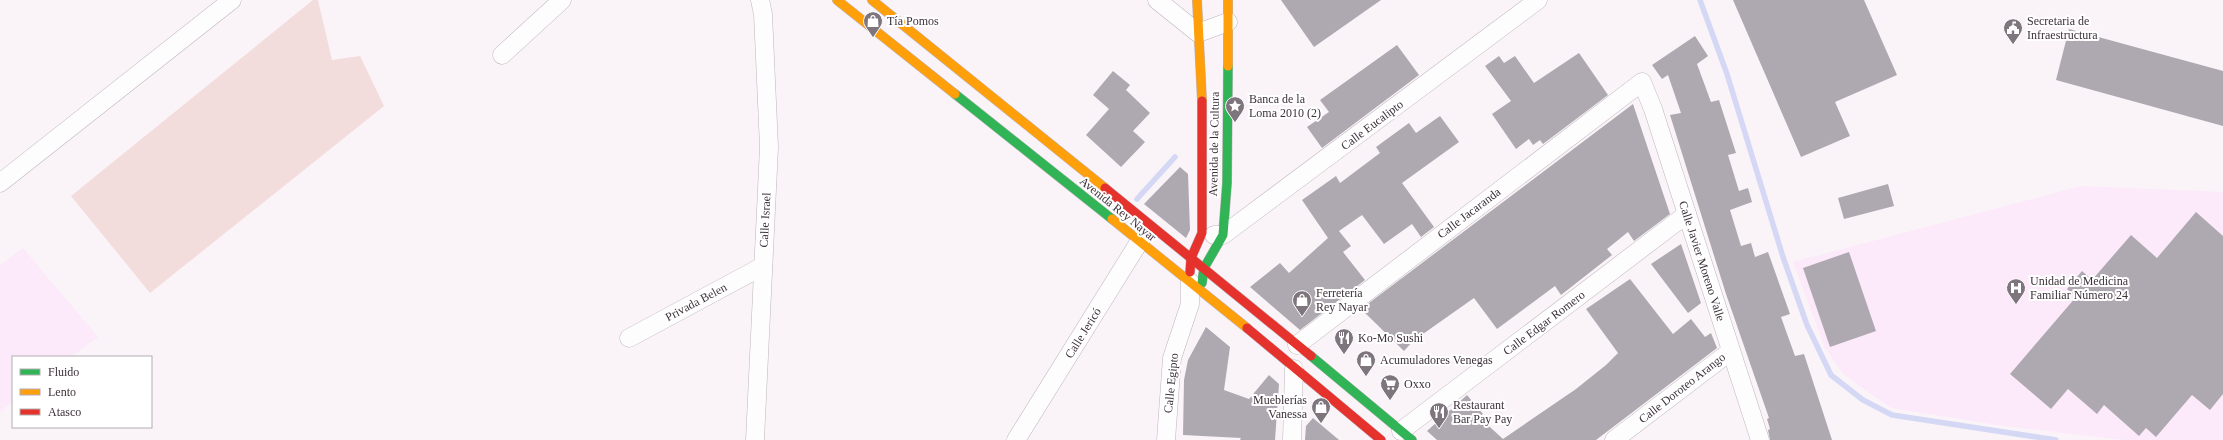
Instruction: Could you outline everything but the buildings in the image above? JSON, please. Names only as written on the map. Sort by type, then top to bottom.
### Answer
[{"type":"main road","name":"Avenida Rey Nayar","points":[[837,0],[1139,241],[1196,283],[1294,369],[1381,440]]},
{"type":"main road","name":"Avenida de la Cultura","points":[[1196,283],[1191,258],[1202,233],[1203,116],[1197,0]]},
{"type":"main road","name":"Avenida de la Cultura","points":[[1196,283],[1223,235],[1227,183],[1228,0]]},
{"type":"main road","name":"Avenida Rey Nayar","points":[[879,2],[1407,436]]},
{"type":"main road","points":[[1202,181],[1227,183]]},
{"type":"street","points":[[0,183],[232,0]]},
{"type":"street","points":[[502,55],[562,0]]},
{"type":"street","name":"Calle Israel","points":[[755,440],[769,147],[760,0]]},
{"type":"street","points":[[1157,0],[1198,33],[1228,22]]},
{"type":"street","name":"Calle Eucalipto","points":[[1223,235],[1538,0]]},
{"type":"street","points":[[865,22],[879,2]]},
{"type":"street","name":"Calle Javier Moreno Valle","points":[[1642,82],[1687,214],[1760,440]]},
{"type":"street","name":"Calle Jacaranda","points":[[1297,345],[1642,82]]},
{"type":"street","name":"Calle Edgar Romero","points":[[1407,436],[1687,214]]},
{"type":"street","name":"Calle Jericó","points":[[1016,440],[1150,225]]},
{"type":"street","points":[[1202,233],[1223,235]]},
{"type":"street","name":"Privada Belen","points":[[629,338],[763,266]]},
{"type":"street","name":"Calle Egipto","points":[[1166,440],[1172,358],[1196,283]]},
{"type":"street","name":"Calle Doroteo Arango","points":[[1614,440],[1731,350]]},
{"type":"street","points":[[1292,440],[1294,369]]},
{"type":"shaded area","points":[[313,0],[318,0],[332,60],[360,56],[384,106],[150,293],[71,196]]},
{"type":"shaded area","name":"Unidad de Medicina Familiar Número 24","points":[[2081,186],[2223,192],[2223,440],[2124,440],[2004,426],[1891,408],[1844,375],[1825,348],[1793,262]]},
{"type":"shaded area","points":[[23,248],[98,337],[72,356],[12,356],[12,403],[0,412],[0,265]]},
{"type":"waterway","points":[[1700,0],[1727,74],[1783,257],[1807,325],[1831,375],[1863,400],[1892,415],[2056,440]]},
{"type":"waterway","points":[[1137,199],[1175,157]]},
{"type":"traffic: fast","points":[[1202,283],[1204,268],[1223,235],[1227,183],[1228,66]]},
{"type":"traffic: fast","points":[[955,94],[1112,219]]},
{"type":"traffic: fast","points":[[1311,356],[1412,440]]},
{"type":"traffic: slow","points":[[837,0],[955,94]]},
{"type":"traffic: slow","points":[[872,0],[1105,188]]},
{"type":"traffic: slow","points":[[1197,0],[1202,101]]},
{"type":"traffic: slow","points":[[1228,0],[1228,66]]},
{"type":"traffic: slow","points":[[1112,219],[1247,328]]},
{"type":"traffic: jam","points":[[1190,272],[1191,258],[1202,233],[1202,101]]},
{"type":"traffic: jam","points":[[1105,188],[1311,356]]},
{"type":"traffic: jam","points":[[1247,328],[1381,440]]},
{"type":"place","name":"Tía Pomos","points":[[873,38]]},
{"type":"place","name":"Secretaria de Infraestructura","points":[[2013,45]]},
{"type":"place","name":"Banca de la Loma 2010 (2)","points":[[1235,123]]},
{"type":"place","name":"Unidad de Medicina Familiar Número 24","points":[[2016,305]]},
{"type":"place","name":"Ferretería Rey Nayar","points":[[1302,317]]},
{"type":"place","name":"Ko-Mo Sushi","points":[[1344,355]]},
{"type":"place","name":"Acumuladores Venegas","points":[[1366,377]]},
{"type":"place","name":"Oxxo","points":[[1390,401]]},
{"type":"place","name":"Mueblerías Vanessa","points":[[1321,424]]},
{"type":"place","name":"Restaurant Bar Pay Pay","points":[[1439,429]]}]
